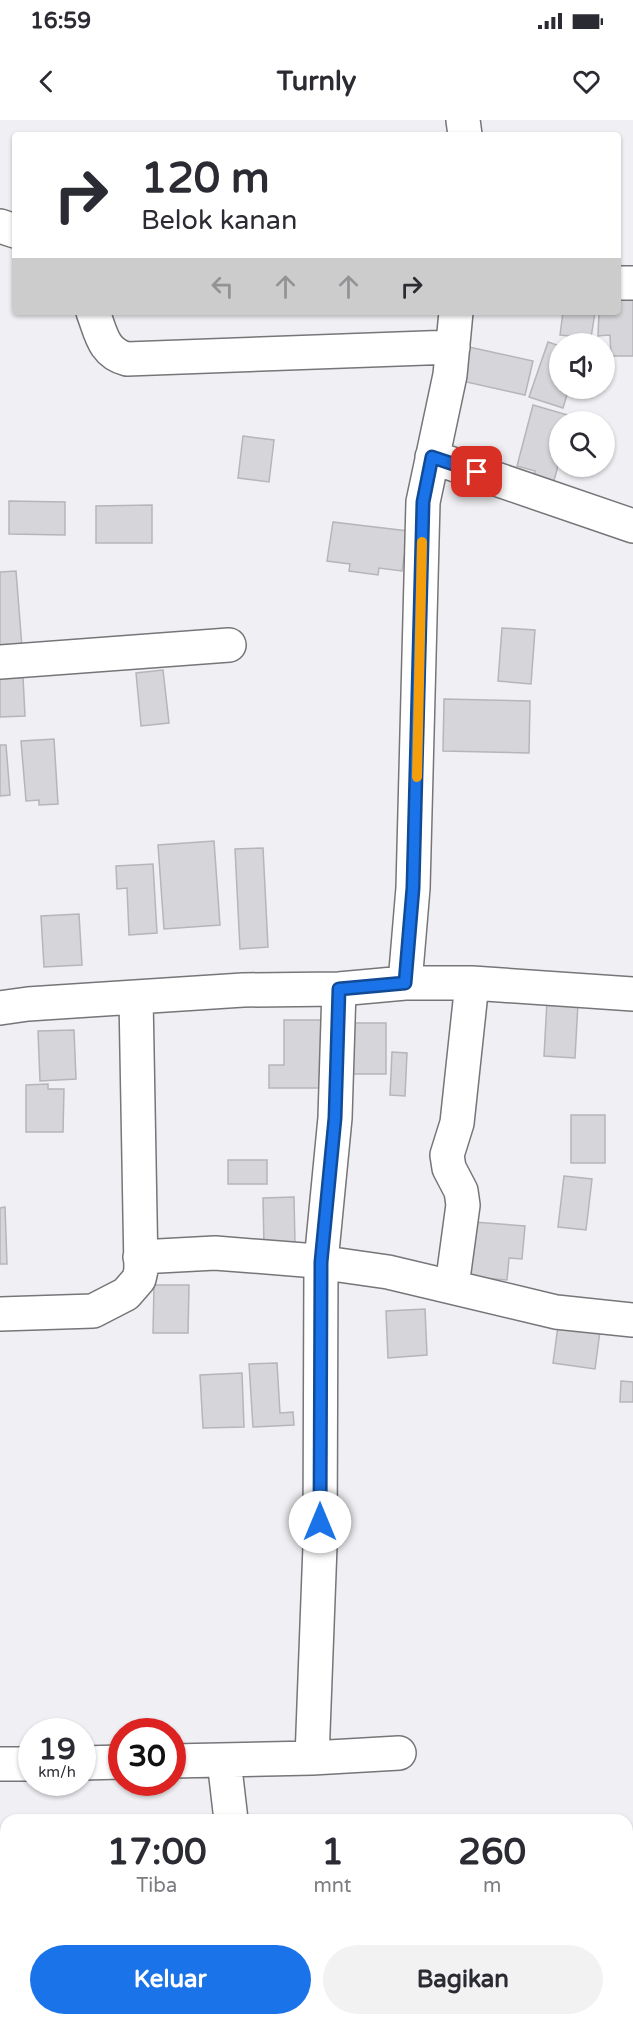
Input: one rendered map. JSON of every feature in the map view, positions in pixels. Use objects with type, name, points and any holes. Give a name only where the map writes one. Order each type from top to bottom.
[{"type":"street","points":[[94,315],[108,349],[115,356],[127,359],[453,347]]},
{"type":"street","points":[[405,983],[413,888],[423,502],[450,375],[456,315]]},
{"type":"street","points":[[432,457],[633,526]]},
{"type":"street","points":[[0,662],[229,645]]},
{"type":"street","points":[[0,1008],[28,1004],[243,990],[339,989],[405,983],[472,983],[633,994]]},
{"type":"street","points":[[452,1287],[463,1205],[461,1191],[449,1168],[447,1155],[457,1123],[472,983]]},
{"type":"street","points":[[312,1758],[320,1546],[321,1262],[335,1118],[339,989]]},
{"type":"street","points":[[0,1314],[93,1311],[126,1294],[139,1279],[141,1270],[136,997]]},
{"type":"street","points":[[140,1257],[214,1253],[321,1262],[388,1272],[556,1312],[633,1320]]},
{"type":"street","points":[[186,1761],[312,1758],[399,1753]]},
{"type":"street","points":[[224,1760],[230,1814]]},
{"type":"street","points":[[0,1764],[18,1764]]},
{"type":"building","points":[[621,297],[633,297],[633,356],[615,356],[615,333],[598,333],[599,315],[621,315]]},
{"type":"building","points":[[563,315],[595,315],[592,333],[560,333]]},
{"type":"building","points":[[549,342],[549,399],[566,399],[563,408],[529,397]]},
{"type":"building","points":[[469,347],[533,361],[525,395],[462,381]]},
{"type":"building","points":[[533,405],[554,411],[549,411],[549,477],[555,477],[553,484],[533,478],[535,471],[517,466]]},
{"type":"building","points":[[243,436],[274,440],[269,482],[238,478]]},
{"type":"building","points":[[9,501],[65,502],[65,535],[9,534]]},
{"type":"building","points":[[152,505],[152,543],[96,543],[96,506]]},
{"type":"building","points":[[333,522],[408,531],[402,571],[379,568],[378,575],[349,571],[350,564],[327,561]]},
{"type":"building","points":[[16,571],[22,647],[0,649],[0,572]]},
{"type":"building","points":[[502,628],[535,630],[531,684],[498,681]]},
{"type":"building","points":[[163,670],[169,723],[141,726],[136,673]]},
{"type":"building","points":[[0,674],[3,678],[23,677],[25,716],[0,717]]},
{"type":"building","points":[[444,699],[530,701],[529,753],[443,751]]},
{"type":"building","points":[[54,739],[58,804],[39,805],[39,800],[26,801],[21,741]]},
{"type":"building","points":[[0,745],[6,745],[10,795],[0,796]]},
{"type":"building","points":[[214,841],[220,925],[164,929],[158,845]]},
{"type":"building","points":[[263,848],[268,947],[240,949],[235,849]]},
{"type":"building","points":[[153,864],[157,933],[129,935],[127,888],[117,889],[116,866]]},
{"type":"building","points":[[79,914],[82,965],[44,967],[41,916]]},
{"type":"building","points":[[547,1001],[578,1003],[575,1058],[544,1056]]},
{"type":"building","points":[[284,1020],[331,1020],[331,1088],[269,1088],[269,1065],[284,1065]]},
{"type":"building","points":[[346,1023],[386,1023],[386,1074],[346,1074]]},
{"type":"building","points":[[74,1030],[76,1079],[40,1081],[38,1031]]},
{"type":"building","points":[[392,1052],[407,1053],[405,1096],[390,1095]]},
{"type":"building","points":[[48,1084],[48,1089],[64,1089],[63,1132],[26,1132],[26,1085]]},
{"type":"building","points":[[571,1115],[605,1115],[605,1163],[571,1163]]},
{"type":"building","points":[[228,1160],[267,1160],[267,1184],[228,1184]]},
{"type":"building","points":[[564,1176],[592,1179],[586,1230],[558,1227]]},
{"type":"building","points":[[294,1197],[295,1246],[264,1246],[263,1198]]},
{"type":"building","points":[[5,1207],[7,1264],[0,1264],[0,1208]]},
{"type":"building","points":[[474,1222],[525,1226],[522,1259],[509,1258],[507,1280],[470,1277]]},
{"type":"building","points":[[154,1285],[189,1285],[188,1333],[153,1333]]},
{"type":"building","points":[[425,1309],[427,1355],[388,1358],[386,1311]]},
{"type":"building","points":[[558,1326],[600,1331],[595,1369],[553,1363]]},
{"type":"building","points":[[277,1363],[280,1413],[293,1412],[294,1425],[253,1427],[249,1364]]},
{"type":"building","points":[[242,1373],[244,1427],[203,1428],[200,1375]]},
{"type":"building","points":[[621,1381],[633,1382],[633,1402],[620,1402]]},
{"type":"slow traffic","points":[[417,777],[422,542]]},
{"type":"route","points":[[320,1522],[321,1262],[335,1118],[339,989],[405,983],[413,888],[423,502],[432,457],[477,472]]}]
